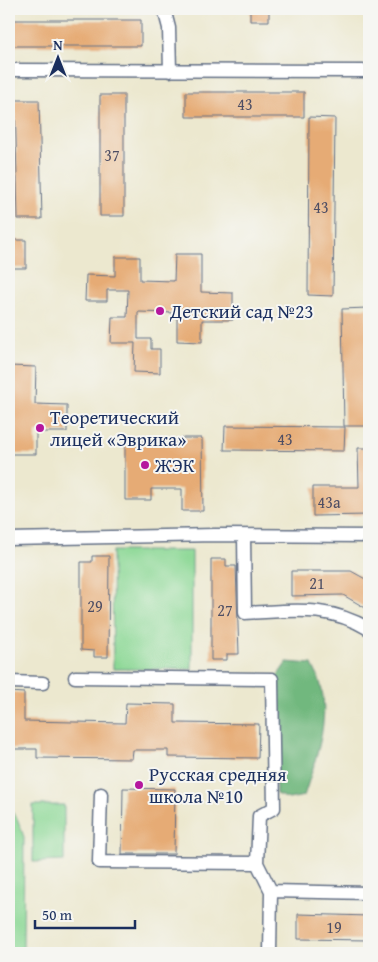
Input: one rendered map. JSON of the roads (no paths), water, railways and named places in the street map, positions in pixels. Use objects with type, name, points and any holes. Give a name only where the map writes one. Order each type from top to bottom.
[{"type":"street","points":[[164,9],[169,28],[170,71]]},
{"type":"street","points":[[9,70],[369,71]]},
{"type":"street","points":[[244,536],[245,614],[317,610],[358,623],[369,629]]},
{"type":"street","points":[[9,539],[369,536]]},
{"type":"street","points":[[74,677],[272,679],[274,808],[259,816],[257,863],[271,891],[270,953]]},
{"type":"street","points":[[9,682],[43,683]]},
{"type":"street","points":[[101,794],[99,862],[257,863]]},
{"type":"street","points":[[271,891],[369,893]]},
{"type":"place","name":"Детский сад №23","points":[[160,311]]},
{"type":"place","name":"Теоретический лицей «Эврика»","points":[[40,428]]},
{"type":"place","name":"ЖЭК","points":[[145,465]]},
{"type":"place","name":"Русская средняя школа №10","points":[[139,785]]}]
